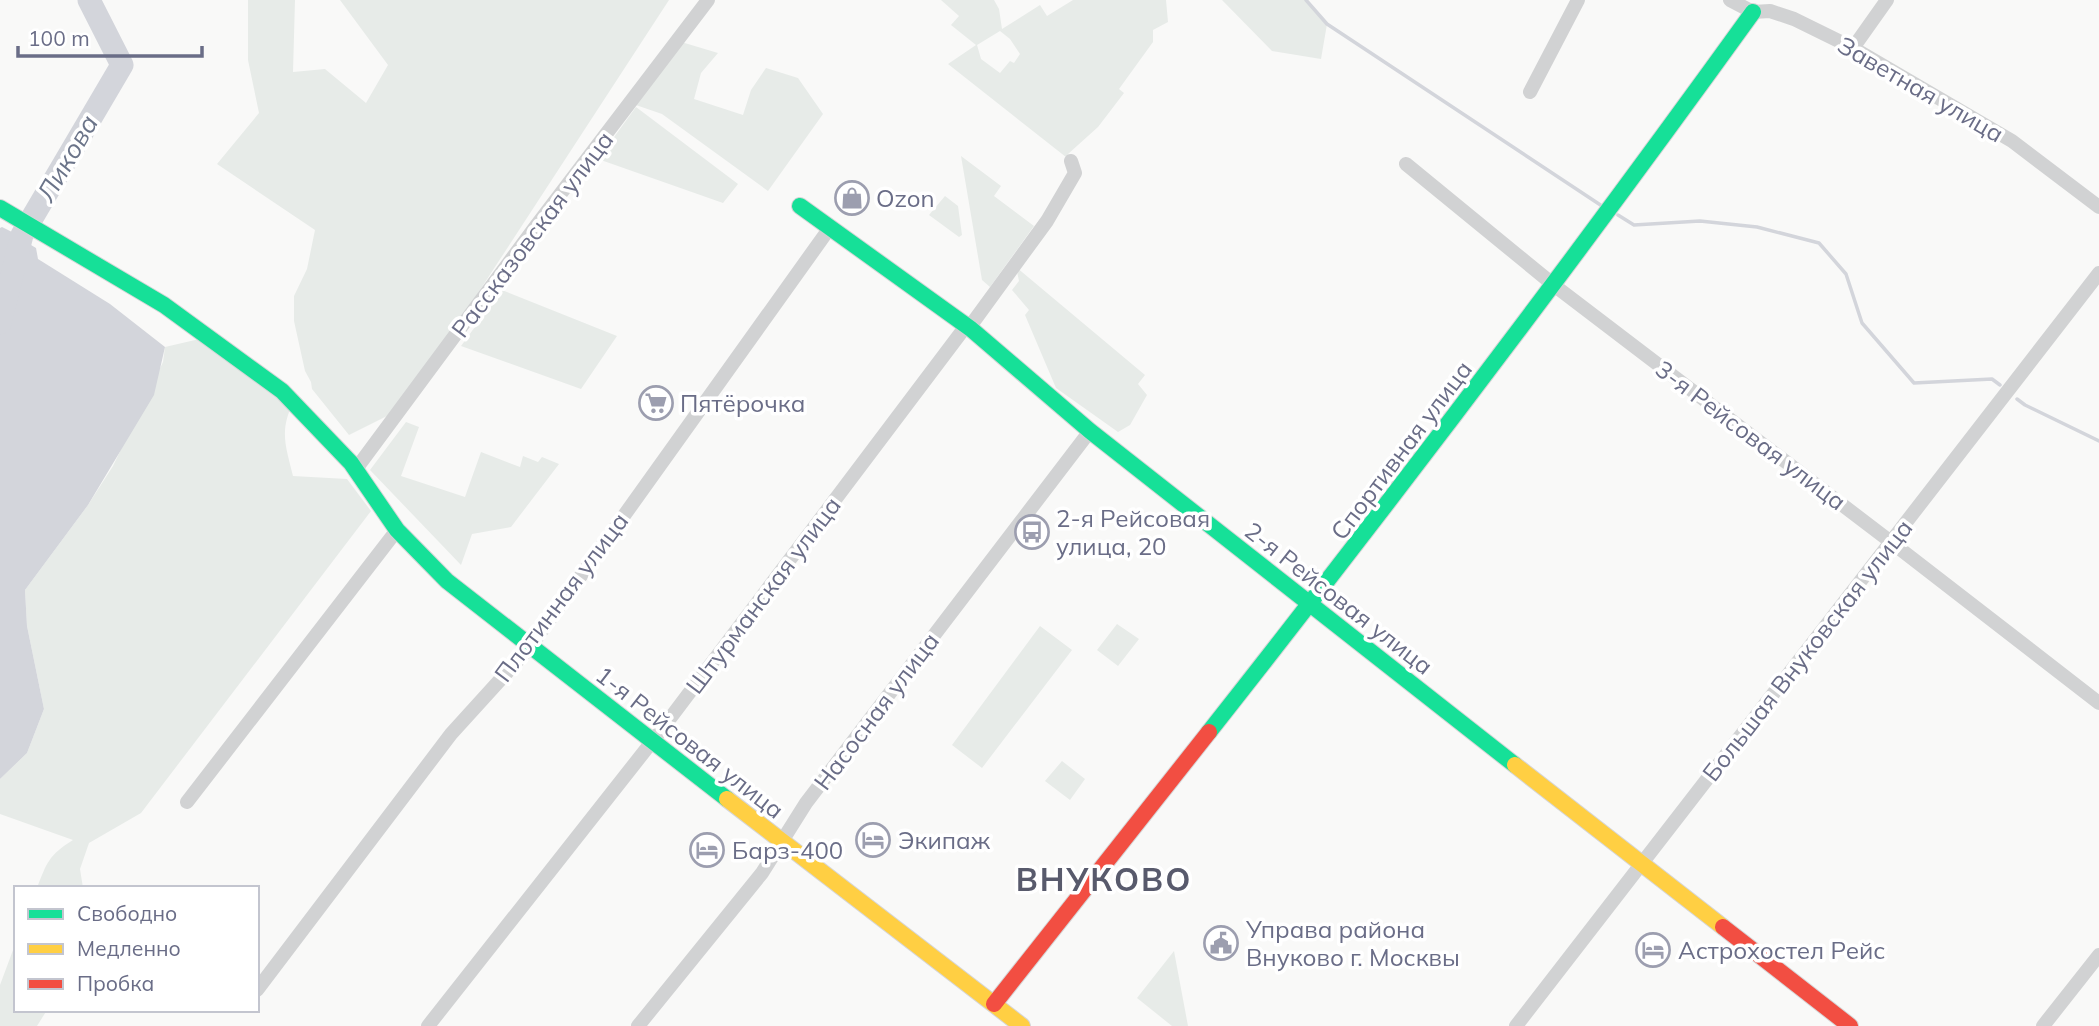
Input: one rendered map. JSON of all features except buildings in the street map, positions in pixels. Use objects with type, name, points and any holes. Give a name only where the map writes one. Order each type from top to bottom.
[{"type":"street","name":"Рассказовская улица","points":[[356,469],[708,0]]},
{"type":"street","points":[[1530,92],[1578,0]]},
{"type":"street","name":"Заветная улица","points":[[1730,0],[1754,12],[1770,11],[1794,19],[1853,48],[2012,141],[2099,208]]},
{"type":"street","points":[[1853,48],[1886,0]]},
{"type":"street","name":"Спортивная улица","points":[[994,1004],[1310,605],[1555,286],[1754,12]]},
{"type":"street","name":"Штурманская улица","points":[[428,1026],[653,741],[966,326],[974,321],[1047,221],[1075,173],[1071,161]]},
{"type":"street","name":"3-я Рейсовая улица","points":[[1406,164],[1555,286],[2099,704]]},
{"type":"street","name":"2-я Рейсовая улица","points":[[800,206],[966,326],[1090,431],[1850,1026]]},
{"type":"street","name":"1-я Рейсовая улица","points":[[4,210],[164,305],[282,391],[356,469],[397,530],[447,580],[1022,1026]]},
{"type":"street","name":"Плотинная улица","points":[[259,987],[451,734],[530,647],[829,229]]},
{"type":"street","name":"Большая Внуковская улица","points":[[1516,1026],[2099,274]]},
{"type":"street","name":"Насосная улица","points":[[638,1026],[762,873],[783,843],[788,829],[822,781],[1090,431]]},
{"type":"street","points":[[187,802],[397,530]]},
{"type":"street","points":[[2043,1026],[2099,955]]},
{"type":"shaded area","points":[[248,0],[295,0],[293,72],[325,69],[366,103],[388,65],[340,0],[669,0],[403,408],[349,435],[312,389],[305,371],[294,321],[294,296],[307,269],[315,230],[217,164],[259,113],[248,60]]},
{"type":"shaded area","points":[[941,0],[994,0],[999,9],[1002,29],[1040,5],[1047,16],[1073,0],[1166,0],[1168,22],[1153,30],[1153,42],[1119,89],[1124,93],[1098,127],[1068,154],[1071,161],[948,64],[976,45],[951,25],[959,16]],"holes":[[[1000,31],[1010,39],[1020,54],[1014,63],[1010,61],[1000,73],[981,59],[977,45]]]},
{"type":"shaded area","points":[[1222,0],[1306,0],[1327,24],[1321,59],[1272,51]]},
{"type":"shaded area","points":[[678,41],[718,53],[701,73],[694,99],[743,115],[751,90],[766,68],[798,78],[823,114],[768,191],[662,114],[630,103]]},
{"type":"shaded area","points":[[636,107],[738,184],[723,203],[598,159]]},
{"type":"shaded area","points":[[961,156],[1001,186],[994,196],[1034,226],[990,287],[982,280]]},
{"type":"shaded area","points":[[945,196],[958,206],[962,235],[959,237],[929,215]]},
{"type":"shaded area","points":[[0,228],[26,239],[26,242],[36,248],[38,259],[110,304],[165,347],[154,395],[88,505],[25,590],[27,626],[44,709],[27,753],[0,779]]},
{"type":"shaded area","points":[[1016,267],[1145,375],[1138,384],[1147,395],[1130,425],[1118,432],[1056,388],[1025,315],[1029,310],[1012,290],[1019,281]]},
{"type":"shaded area","points":[[502,290],[617,336],[581,389],[461,346]]},
{"type":"shaded area","points":[[208,337],[293,403],[285,431],[293,476],[347,479],[371,511],[141,813],[89,843],[80,869],[83,886],[38,886],[50,860],[73,840],[0,814],[0,779],[27,753],[44,709],[27,626],[25,590],[88,505],[113,466],[163,362],[165,347]]},
{"type":"shaded area","points":[[406,422],[419,427],[401,476],[465,497],[481,452],[520,467],[523,456],[538,462],[542,457],[559,464],[511,527],[472,534],[461,565],[370,470]]},
{"type":"shaded area","points":[[1117,624],[1139,639],[1118,666],[1097,650]]},
{"type":"shaded area","points":[[1040,626],[1072,650],[982,768],[952,745]]},
{"type":"shaded area","points":[[1062,761],[1085,779],[1070,800],[1045,781]]},
{"type":"shaded area","points":[[14,947],[14,1012],[46,1012],[37,1026],[0,1026],[0,985]]},
{"type":"shaded area","points":[[1174,951],[1188,1026],[1172,1026],[1137,998]]},
{"type":"waterway","name":"Ликова","points":[[0,323],[22,235],[122,65],[89,0]]},
{"type":"waterway","points":[[1306,0],[1327,24],[1602,206]]},
{"type":"waterway","points":[[1618,215],[1634,225],[1700,221],[1757,227],[1819,243],[1846,274],[1862,323],[1914,383],[1992,379],[2000,385]]},
{"type":"waterway","points":[[2017,399],[2099,441]]},
{"type":"traffic: fast","points":[[1209,732],[1485,375],[1753,12]]},
{"type":"traffic: fast","points":[[800,206],[971,329],[1090,431],[1515,765]]},
{"type":"traffic: fast","points":[[0,208],[164,305],[282,391],[351,463],[397,530],[447,581],[727,799]]},
{"type":"traffic: slow","points":[[1515,765],[1723,927]]},
{"type":"traffic: slow","points":[[727,799],[1022,1026]]},
{"type":"traffic: jam","points":[[994,1004],[1209,732]]},
{"type":"traffic: jam","points":[[1723,927],[1850,1026]]},
{"type":"place","name":"Ozon","points":[[852,198]]},
{"type":"place","name":"Пятёрочка","points":[[656,403]]},
{"type":"place","name":"2-я Рейсовая улица, 20","points":[[1032,532]]},
{"type":"place","name":"Экипаж","points":[[873,840]]},
{"type":"place","name":"Барз-400","points":[[707,850]]},
{"type":"place","name":"Управа района Внуково г. Москвы","points":[[1221,943]]},
{"type":"place","name":"Астрохостел Рейс","points":[[1653,950]]},
{"type":"district","name":"ВНУКОВО","points":[[1104,879]]}]
